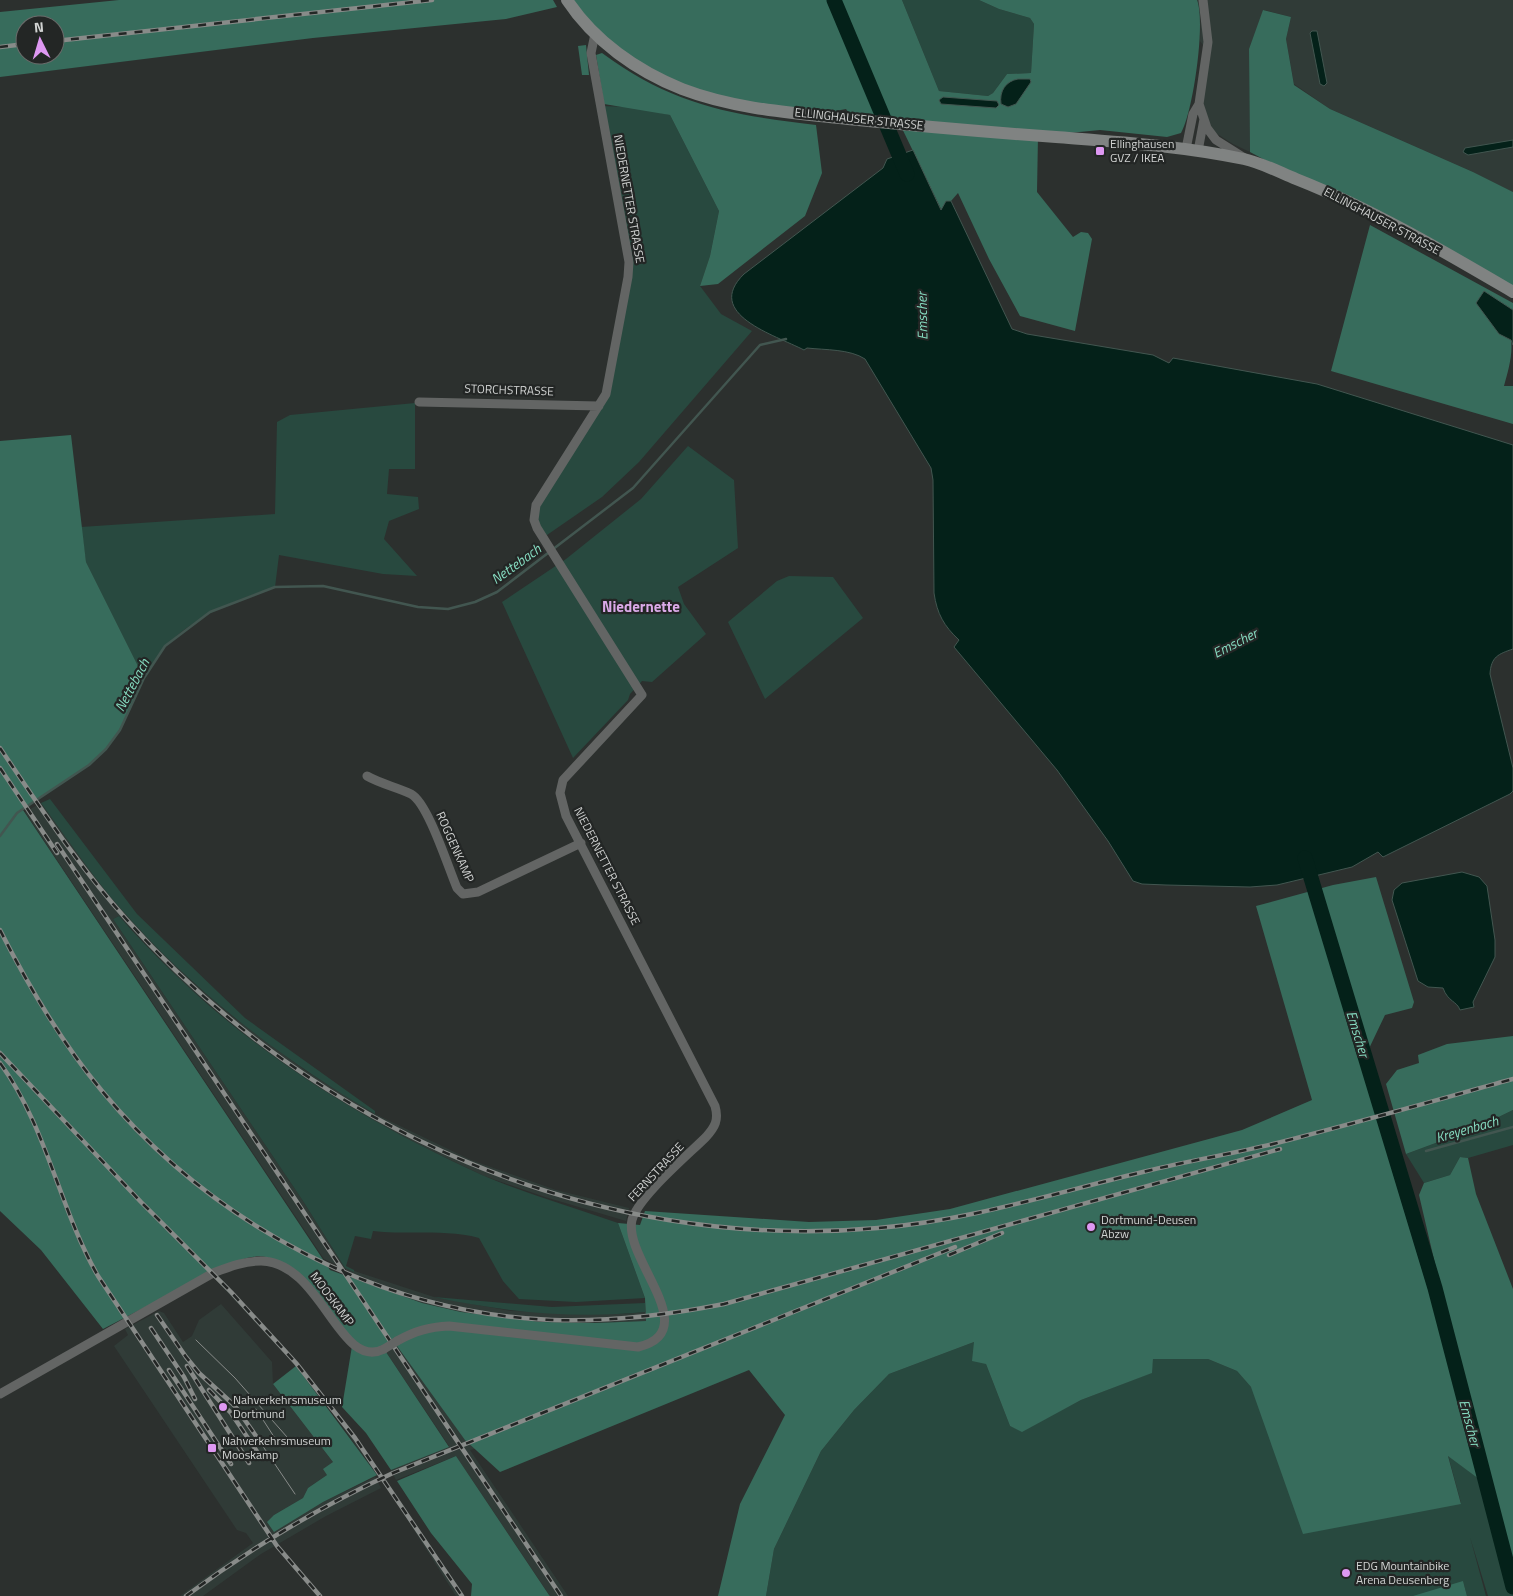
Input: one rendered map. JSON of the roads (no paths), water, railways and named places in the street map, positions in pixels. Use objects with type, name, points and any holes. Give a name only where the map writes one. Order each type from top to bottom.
[{"type":"main road","name":"ELLINGHAUSER STRASSE","points":[[567,0],[595,34],[629,62],[684,90],[743,105],[854,120],[1192,150],[1246,159],[1324,190],[1383,219],[1513,292]]},
{"type":"street","name":"ELLINGHAUSER STRASSE","points":[[1192,150],[1193,114],[1199,104],[1208,42],[1203,0]]},
{"type":"street","name":"NIEDERNETTER STRASSE","points":[[595,34],[592,52],[629,262],[609,384],[598,406],[536,505],[534,520],[557,560],[642,694],[563,780],[560,793],[562,805],[715,1106],[717,1118]]},
{"type":"street","name":"ELLINGHAUSER STRASSE","points":[[1199,104],[1207,128],[1216,140],[1246,159]]},
{"type":"street","points":[[1192,150],[1204,117]]},
{"type":"street","name":"STORCHSTRASSE","points":[[419,402],[598,406]]},
{"type":"street","name":"ROGGENKAMP","points":[[367,776],[381,784],[411,794],[423,805],[457,888],[463,894],[478,892],[581,843]]},
{"type":"street","name":"FERNSTRASSE","points":[[662,1333],[665,1317],[661,1302],[635,1248],[632,1220],[645,1198],[706,1137],[714,1127],[717,1118]]},
{"type":"street","name":"MOOSKAMP","points":[[0,1394],[205,1278],[243,1262],[264,1261],[286,1268],[302,1279],[352,1346],[370,1353],[384,1349],[397,1340],[431,1326],[449,1326],[638,1347],[654,1342],[662,1333]]},
{"type":"water","points":[[1317,31],[1327,83],[1324,86],[1320,84],[1310,33]]},
{"type":"water","points":[[1018,79],[1030,79],[1031,82],[1016,104],[1008,107],[1001,104],[1001,95],[1004,87]]},
{"type":"water","points":[[943,97],[997,101],[999,105],[996,108],[941,104],[939,100]]},
{"type":"water","points":[[1513,140],[1513,147],[1468,155],[1463,152],[1465,148]]},
{"type":"water","points":[[913,150],[941,210],[946,201],[951,201],[1012,329],[1027,334],[1153,355],[1169,363],[1173,358],[1317,384],[1513,445],[1513,649],[1496,657],[1490,674],[1513,768],[1513,791],[1510,794],[1383,857],[1378,852],[1352,867],[1277,885],[1250,887],[1166,885],[1142,884],[1133,881],[1108,841],[1057,770],[954,647],[959,640],[942,619],[934,593],[933,480],[931,468],[865,359],[852,353],[837,350],[807,348],[804,350],[761,330],[737,312],[732,301],[734,288],[744,274],[883,168],[887,159]]},
{"type":"water","points":[[1484,291],[1513,310],[1513,345],[1511,340],[1499,334],[1476,303]]},
{"type":"water","points":[[1462,872],[1479,877],[1487,886],[1495,940],[1495,957],[1473,1002],[1474,1007],[1460,1010],[1447,996],[1443,988],[1428,987],[1418,981],[1392,900],[1394,890],[1402,883]]},
{"type":"waterway","name":"Emscher","points":[[834,0],[907,174]]},
{"type":"waterway","name":"Nettebach","points":[[0,836],[17,813],[89,765],[106,749],[120,730],[144,678],[165,646],[210,612],[275,587],[323,586],[418,607],[448,609],[475,602],[497,592],[633,488],[760,345],[786,339]]},
{"type":"waterway","name":"Emscher","points":[[1305,858],[1435,1288],[1513,1587]]},
{"type":"waterway","name":"Kreyenbach","points":[[1426,1151],[1513,1127]]},
{"type":"tram line","points":[[196,1340],[235,1378],[287,1437]]},
{"type":"tram line","points":[[256,1409],[278,1443]]},
{"type":"tram line","points":[[256,1436],[295,1494]]},
{"type":"railway","points":[[65,40],[432,0]]},
{"type":"railway","points":[[0,47],[15,45]]},
{"type":"railway","points":[[0,748],[76,858],[127,920],[202,995],[284,1060],[373,1116],[467,1162],[566,1197],[668,1220],[772,1231],[878,1228],[946,1219],[1013,1205],[1162,1167],[1273,1144],[1513,1079]]},
{"type":"railway","points":[[0,768],[57,853]]},
{"type":"railway","points":[[57,844],[561,1596]]},
{"type":"railway","points":[[0,930],[46,1014],[87,1072],[146,1139],[194,1182],[247,1220],[303,1253],[363,1280],[424,1300],[488,1314],[552,1320],[595,1320],[660,1314],[724,1304],[1280,1149]]},
{"type":"railway","points":[[0,1053],[141,1202],[231,1292],[296,1363],[355,1438],[462,1596]]},
{"type":"railway","points":[[0,1063],[30,1114],[73,1223],[98,1276],[277,1546],[320,1596]]},
{"type":"railway","points":[[949,1255],[1002,1233]]},
{"type":"railway","points":[[186,1596],[235,1561],[286,1529],[393,1473],[955,1247]]},
{"type":"railway","points":[[157,1315],[199,1373],[235,1406],[256,1436]]},
{"type":"railway","points":[[151,1328],[184,1377],[195,1399]]},
{"type":"railway","points":[[187,1366],[249,1463]]},
{"type":"railway","points":[[169,1370],[231,1464]]},
{"type":"railway","points":[[209,1390],[231,1413],[260,1456]]},
{"type":"place","name":"Ellinghausen GVZ / IKEA","points":[[1100,151]]},
{"type":"place","name":"Dortmund-Deusen Abzw","points":[[1091,1227]]},
{"type":"place","name":"Nahverkehrsmuseum Dortmund","points":[[223,1407]]},
{"type":"place","name":"Nahverkehrsmuseum Mooskamp","points":[[212,1448]]},
{"type":"place","name":"EDG Mountainbike Arena Deusenberg","points":[[1346,1573]]},
{"type":"district","name":"Niedernette","points":[[641,607]]}]
